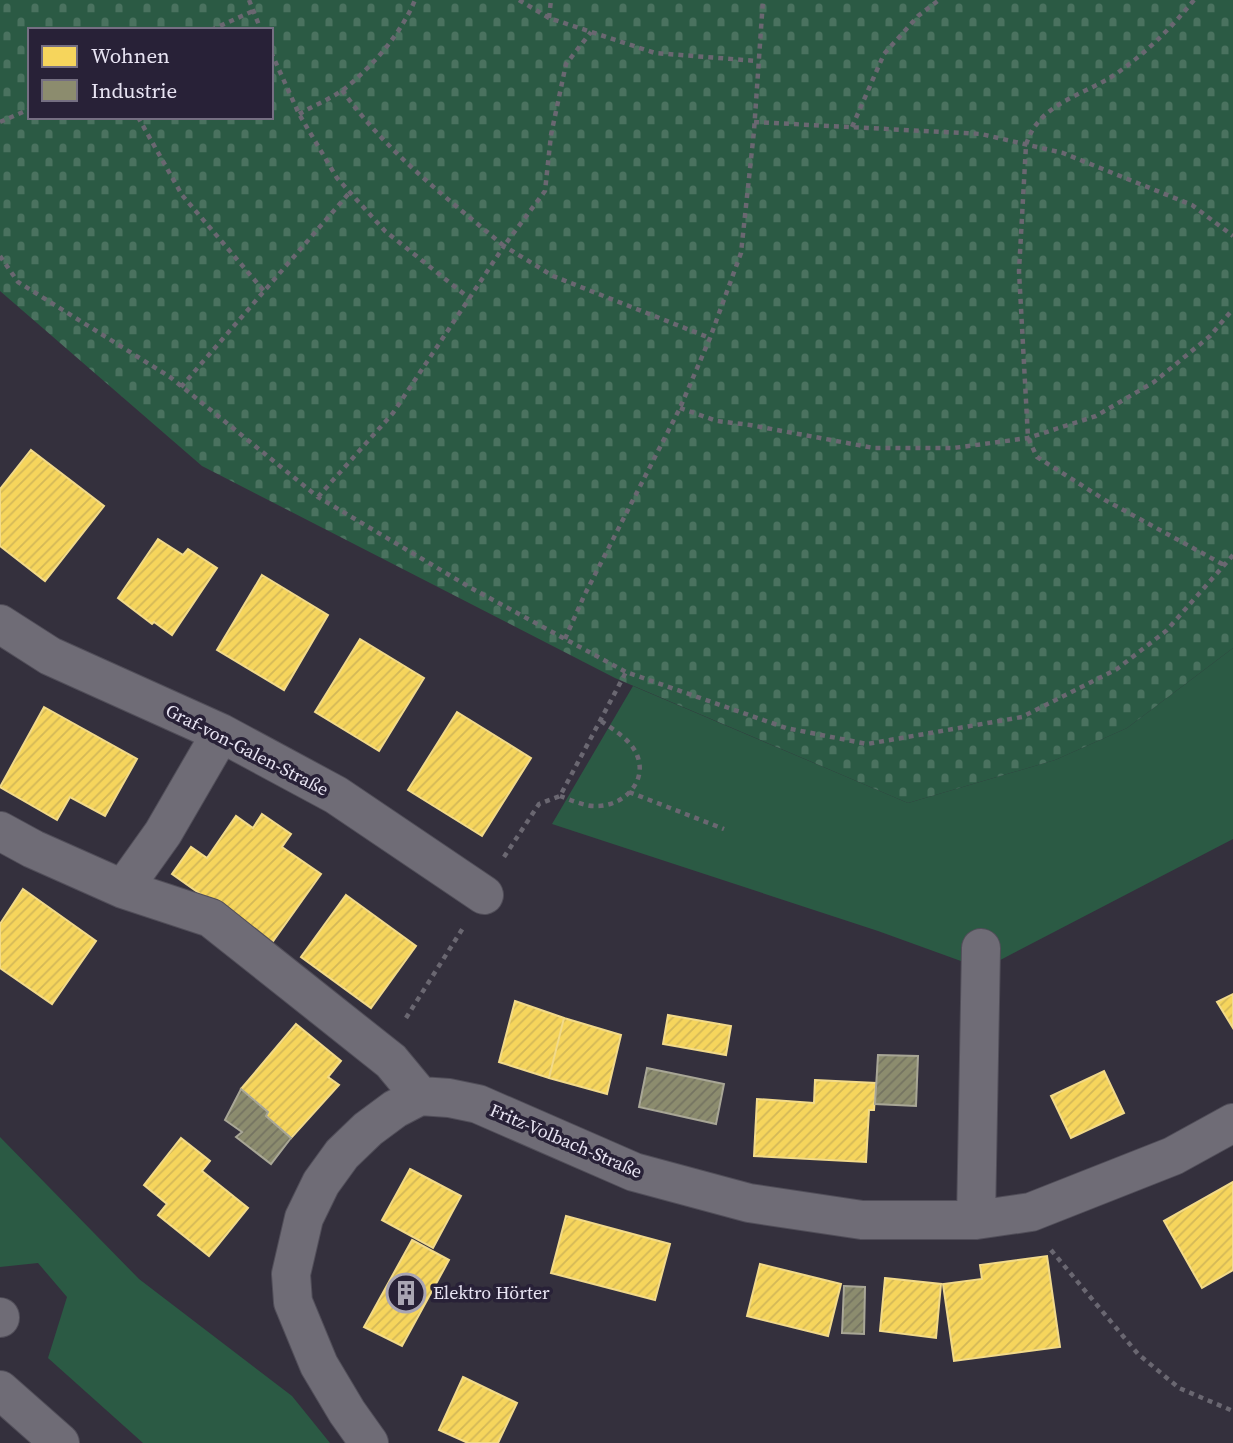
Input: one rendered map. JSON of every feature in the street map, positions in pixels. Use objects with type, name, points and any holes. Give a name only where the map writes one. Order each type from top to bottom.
[{"type":"street","name":"Graf-von-Galen-Straße","points":[[0,624],[50,656],[221,733],[335,794],[484,895]]},
{"type":"street","points":[[123,889],[163,833],[221,733]]},
{"type":"street","points":[[0,831],[33,849],[123,889],[211,918],[391,1062],[420,1096],[395,1109],[368,1129],[342,1154],[321,1182],[303,1218],[291,1274],[293,1302],[319,1365],[369,1443]]},
{"type":"street","points":[[975,1220],[981,948]]},
{"type":"street","name":"Fritz-Volbach-Straße","points":[[420,1096],[478,1104],[634,1172],[749,1203],[862,1220],[975,1220],[1031,1212],[1173,1156],[1233,1123]]},
{"type":"street","points":[[0,1390],[60,1443]]},
{"type":"path","points":[[249,0],[260,28]]},
{"type":"path","points":[[299,114],[342,90],[375,59],[406,21],[415,0]]},
{"type":"path","points":[[519,0],[550,18],[655,53],[757,61]]},
{"type":"path","points":[[550,18],[551,0]]},
{"type":"path","points":[[565,639],[584,596],[680,408],[710,338],[741,253],[763,0]]},
{"type":"path","points":[[852,127],[884,54],[918,16],[939,0]]},
{"type":"path","points":[[1194,0],[1166,34],[1118,73],[1059,103],[1030,130],[1026,145],[1019,271],[1028,438],[1037,457],[1105,500],[1224,565]]},
{"type":"path","points":[[215,28],[253,11]]},
{"type":"path","points":[[318,497],[393,413],[504,246],[545,191],[551,135],[566,64],[591,32]]},
{"type":"path","points":[[273,56],[299,114],[337,178],[385,231],[469,298]]},
{"type":"path","points":[[342,90],[359,114],[411,168],[504,246],[553,276],[710,338]]},
{"type":"path","points":[[0,122],[28,110]]},
{"type":"path","points":[[139,119],[181,195],[264,291]]},
{"type":"path","points":[[754,122],[981,134],[1063,153],[1192,205],[1233,236]]},
{"type":"path","points":[[181,387],[350,192]]},
{"type":"path","points":[[0,256],[18,282],[170,377],[318,497],[471,589],[626,672],[786,728],[867,744],[1022,717],[1117,669],[1166,631],[1233,555]]},
{"type":"path","points":[[680,408],[717,422],[750,425],[874,449],[954,448],[1028,438],[1096,416],[1154,382],[1210,336],[1233,309]]},
{"type":"path","points":[[560,796],[626,672]]},
{"type":"path","points":[[380,1053],[410,1012],[539,804],[560,796],[596,807],[620,802],[634,787],[640,769],[637,753],[620,734],[601,721]]},
{"type":"path","points":[[629,792],[724,829]]},
{"type":"path","points":[[1031,1212],[1052,1253],[1138,1354],[1179,1388],[1233,1411]]},
{"type":"green space","points":[[0,0],[1233,0],[1233,648],[1127,728],[1055,760],[908,803],[615,678],[202,466],[0,291]]},
{"type":"green space","points":[[1233,648],[1233,839],[983,969],[878,931],[552,824],[633,686],[908,803],[1055,760],[1127,728]]},
{"type":"green space","points":[[0,1137],[139,1279],[292,1396],[330,1443],[143,1443],[48,1358],[67,1297],[38,1263],[0,1267]]},
{"type":"building: Wohnen","points":[[31,450],[104,506],[45,581],[0,546],[0,489]]},
{"type":"building: Wohnen","points":[[158,539],[183,555],[188,549],[217,568],[172,635],[154,622],[152,624],[118,598]]},
{"type":"building: Wohnen","points":[[262,575],[328,615],[284,690],[217,650]]},
{"type":"building: Wohnen","points":[[360,639],[424,678],[379,751],[315,712]]},
{"type":"building: Wohnen","points":[[44,707],[137,759],[105,816],[70,797],[57,820],[0,787]]},
{"type":"building: Wohnen","points":[[457,712],[531,758],[482,836],[408,790]]},
{"type":"building: Wohnen","points":[[262,814],[291,834],[282,847],[321,874],[271,944],[172,874],[191,847],[207,858],[236,816],[253,828]]},
{"type":"building: Wohnen","points":[[23,889],[96,941],[52,1004],[0,968],[0,924]]},
{"type":"building: Wohnen","points":[[346,895],[416,946],[371,1008],[301,957]]},
{"type":"building: Wohnen","points":[[1233,994],[1233,1028],[1217,1002]]},
{"type":"building: Wohnen","points":[[515,1001],[564,1018],[549,1078],[499,1062]]},
{"type":"building: Wohnen","points":[[668,1015],[731,1026],[726,1055],[663,1044]]},
{"type":"building: Wohnen","points":[[564,1018],[621,1035],[607,1094],[549,1078]]},
{"type":"building: Wohnen","points":[[296,1024],[341,1061],[328,1077],[339,1085],[291,1138],[266,1116],[268,1112],[241,1089]]},
{"type":"building: Wohnen","points":[[1104,1071],[1124,1113],[1071,1138],[1051,1096]]},
{"type":"building: Wohnen","points":[[815,1080],[876,1083],[874,1110],[869,1110],[866,1162],[754,1156],[757,1099],[814,1103]]},
{"type":"building: Wohnen","points":[[181,1138],[210,1161],[202,1171],[248,1208],[209,1256],[158,1215],[167,1204],[144,1185]]},
{"type":"building: Wohnen","points":[[410,1169],[461,1196],[433,1248],[382,1220]]},
{"type":"building: Wohnen","points":[[1233,1182],[1233,1270],[1202,1288],[1164,1221]]},
{"type":"building: Wohnen","points":[[566,1216],[670,1244],[655,1300],[551,1273]]},
{"type":"building: Wohnen","name":"Elektro Hörter","points":[[412,1240],[449,1260],[402,1346],[364,1327]]},
{"type":"building: Wohnen","points":[[1047,1256],[1060,1347],[954,1361],[943,1284],[982,1279],[980,1265]]},
{"type":"building: Wohnen","points":[[760,1264],[841,1284],[828,1336],[747,1316]]},
{"type":"building: Wohnen","points":[[885,1278],[941,1284],[936,1338],[880,1331]]},
{"type":"building: Wohnen","points":[[463,1377],[517,1403],[498,1443],[468,1443],[439,1430]]},
{"type":"building: Industrie","points":[[878,1055],[918,1056],[916,1106],[875,1104]]},
{"type":"building: Industrie","points":[[647,1068],[724,1084],[716,1124],[639,1107]]},
{"type":"building: Industrie","points":[[241,1089],[268,1112],[266,1116],[291,1138],[271,1164],[236,1137],[242,1132],[225,1120]]},
{"type":"building: Industrie","points":[[844,1286],[865,1287],[864,1334],[842,1333]]},
{"type":"place","name":"Elektro Hörter","points":[[406,1293]]}]
